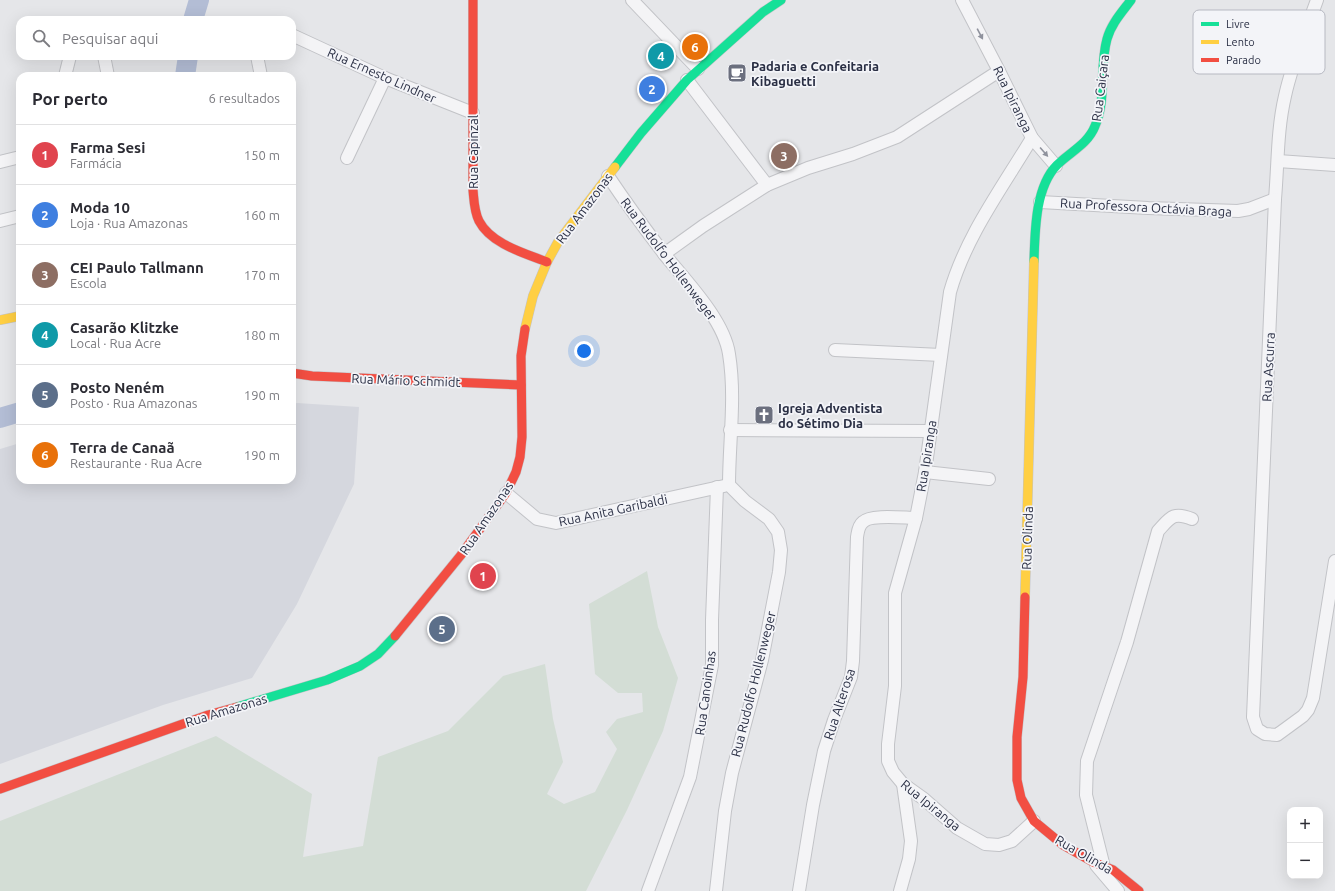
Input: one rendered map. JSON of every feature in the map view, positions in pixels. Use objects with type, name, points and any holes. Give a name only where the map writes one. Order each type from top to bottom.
[{"type":"street","name":"Rua Capinzal","points":[[473,0],[474,209],[479,222],[494,239],[547,262]]},
{"type":"street","points":[[632,0],[698,69]]},
{"type":"street","name":"Rua Amazonas","points":[[0,789],[208,714],[326,680],[360,666],[378,654],[401,629],[461,555],[506,493],[516,472],[520,457],[522,437],[521,356],[526,320],[533,296],[547,262],[558,242],[641,134],[687,80],[763,12],[780,0]]},
{"type":"street","name":"Rua Ipiranga","points":[[962,0],[1000,71],[1032,138],[998,190],[963,256],[950,292],[925,472],[916,518],[895,593],[894,616],[896,686],[888,744],[888,761],[893,772],[903,784],[924,799],[957,828],[985,844],[999,845],[1012,841],[1034,821]]},
{"type":"street","name":"Rua Caiçara","points":[[1056,166],[1073,153],[1087,139],[1096,126],[1101,108],[1103,61],[1107,38],[1130,0]]},
{"type":"street","name":"Rua Ascurra","points":[[1313,10],[1317,0]]},
{"type":"street","name":"Rua Ernesto Lindner","points":[[296,37],[385,78],[473,113]]},
{"type":"street","points":[[66,72],[69,60]]},
{"type":"street","points":[[105,60],[107,72]]},
{"type":"street","points":[[258,60],[260,72]]},
{"type":"street","points":[[664,254],[703,226],[767,185],[808,168],[853,154],[897,137],[1000,71]]},
{"type":"street","name":"Rua Ascurra","points":[[1290,74],[1278,136],[1253,717],[1257,729],[1265,734],[1277,735],[1303,716],[1308,710],[1313,698],[1335,561]]},
{"type":"street","points":[[347,158],[385,78]]},
{"type":"street","points":[[687,80],[767,185]]},
{"type":"street","points":[[1032,138],[1056,166]]},
{"type":"street","points":[[0,162],[16,158]]},
{"type":"street","points":[[1278,161],[1335,165]]},
{"type":"street","name":"Rua Olinda","points":[[1056,166],[1045,187],[1035,226],[1023,677],[1017,737],[1017,780],[1021,798],[1034,821],[1063,845],[1113,870],[1139,891]]},
{"type":"street","name":"Rua Rudolfo Hollenweger","points":[[608,176],[664,254],[700,298],[714,318],[722,334],[729,353],[732,394],[730,430],[723,486],[768,519],[778,532],[781,550],[779,572],[762,660],[732,773],[725,811],[716,891]]},
{"type":"street","name":"Rua Professora Octávia Braga","points":[[1040,202],[1238,211],[1249,209],[1275,199]]},
{"type":"street","points":[[0,221],[16,217]]},
{"type":"street","points":[[0,320],[16,317]]},
{"type":"street","points":[[835,350],[941,355]]},
{"type":"street","name":"Rua Mário Schmidt","points":[[296,374],[312,376],[521,385]]},
{"type":"street","points":[[730,430],[930,431]]},
{"type":"street","points":[[925,472],[989,479]]},
{"type":"street","name":"Rua Anita Garibaldi","points":[[506,493],[537,519],[556,523],[723,486]]},
{"type":"street","name":"Rua Canoinhas","points":[[648,891],[690,778],[712,665],[712,620],[723,486]]},
{"type":"street","points":[[1118,891],[1099,864],[1086,795],[1087,760],[1127,642],[1158,531],[1171,517],[1182,514],[1192,519]]},
{"type":"street","name":"Rua Alterosa","points":[[799,891],[813,805],[824,751],[834,720],[851,677],[853,661],[857,537],[859,527],[863,521],[871,519],[916,518]]},
{"type":"street","points":[[900,891],[909,859],[911,841],[903,784]]},
{"type":"shaded area","points":[[296,403],[359,407],[354,484],[297,604],[252,678],[163,705],[0,764],[0,449],[16,444],[16,484],[296,484]]},
{"type":"shaded area","points":[[647,571],[658,627],[678,678],[663,731],[627,810],[586,891],[0,891],[0,821],[216,736],[312,794],[303,857],[363,846],[378,757],[448,731],[503,676],[545,664],[553,719],[563,762],[547,794],[564,804],[595,792],[617,749],[606,732],[617,719],[643,712],[642,693],[618,693],[595,674],[589,604]]},
{"type":"waterway","points":[[194,16],[199,0]]},
{"type":"waterway","points":[[186,72],[187,60]]},
{"type":"waterway","points":[[0,418],[16,413]]},
{"type":"traffic: fast","points":[[615,167],[641,133],[687,80],[763,12],[781,0]]},
{"type":"traffic: fast","points":[[1034,261],[1036,224],[1040,197],[1044,185],[1057,165],[1088,138],[1095,126],[1101,105],[1103,61],[1107,39],[1114,23],[1131,0]]},
{"type":"traffic: fast","points":[[237,707],[327,680],[360,666],[378,654],[395,636]]},
{"type":"traffic: slow","points":[[525,329],[533,296],[547,262],[558,242],[615,167]]},
{"type":"traffic: slow","points":[[1025,597],[1034,261]]},
{"type":"traffic: slow","points":[[0,320],[16,317]]},
{"type":"traffic: jam","points":[[473,0],[474,206],[479,221],[491,236],[509,247],[547,262]]},
{"type":"traffic: jam","points":[[395,636],[461,555],[506,493],[516,472],[520,457],[522,437],[521,356],[525,329]]},
{"type":"traffic: jam","points":[[296,374],[312,376],[521,385]]},
{"type":"traffic: jam","points":[[1025,597],[1023,677],[1017,737],[1017,780],[1021,798],[1034,821],[1063,845],[1093,862],[1113,870],[1139,891]]},
{"type":"traffic: jam","points":[[0,789],[208,715],[237,707]]},
{"type":"place","name":"Terra de Canaã","points":[[695,47]]},
{"type":"place","name":"Casarão Klitzke","points":[[661,56]]},
{"type":"place","name":"Padaria e Confeitaria Kibaguetti","points":[[737,73]]},
{"type":"place","name":"Moda 10","points":[[652,89]]},
{"type":"place","name":"CEI Paulo Tallmann","points":[[784,156]]},
{"type":"place","name":"Igreja Adventista do Sétimo Dia","points":[[764,415]]},
{"type":"place","name":"Farma Sesi","points":[[483,576]]},
{"type":"place","name":"Posto Neném","points":[[442,629]]}]
